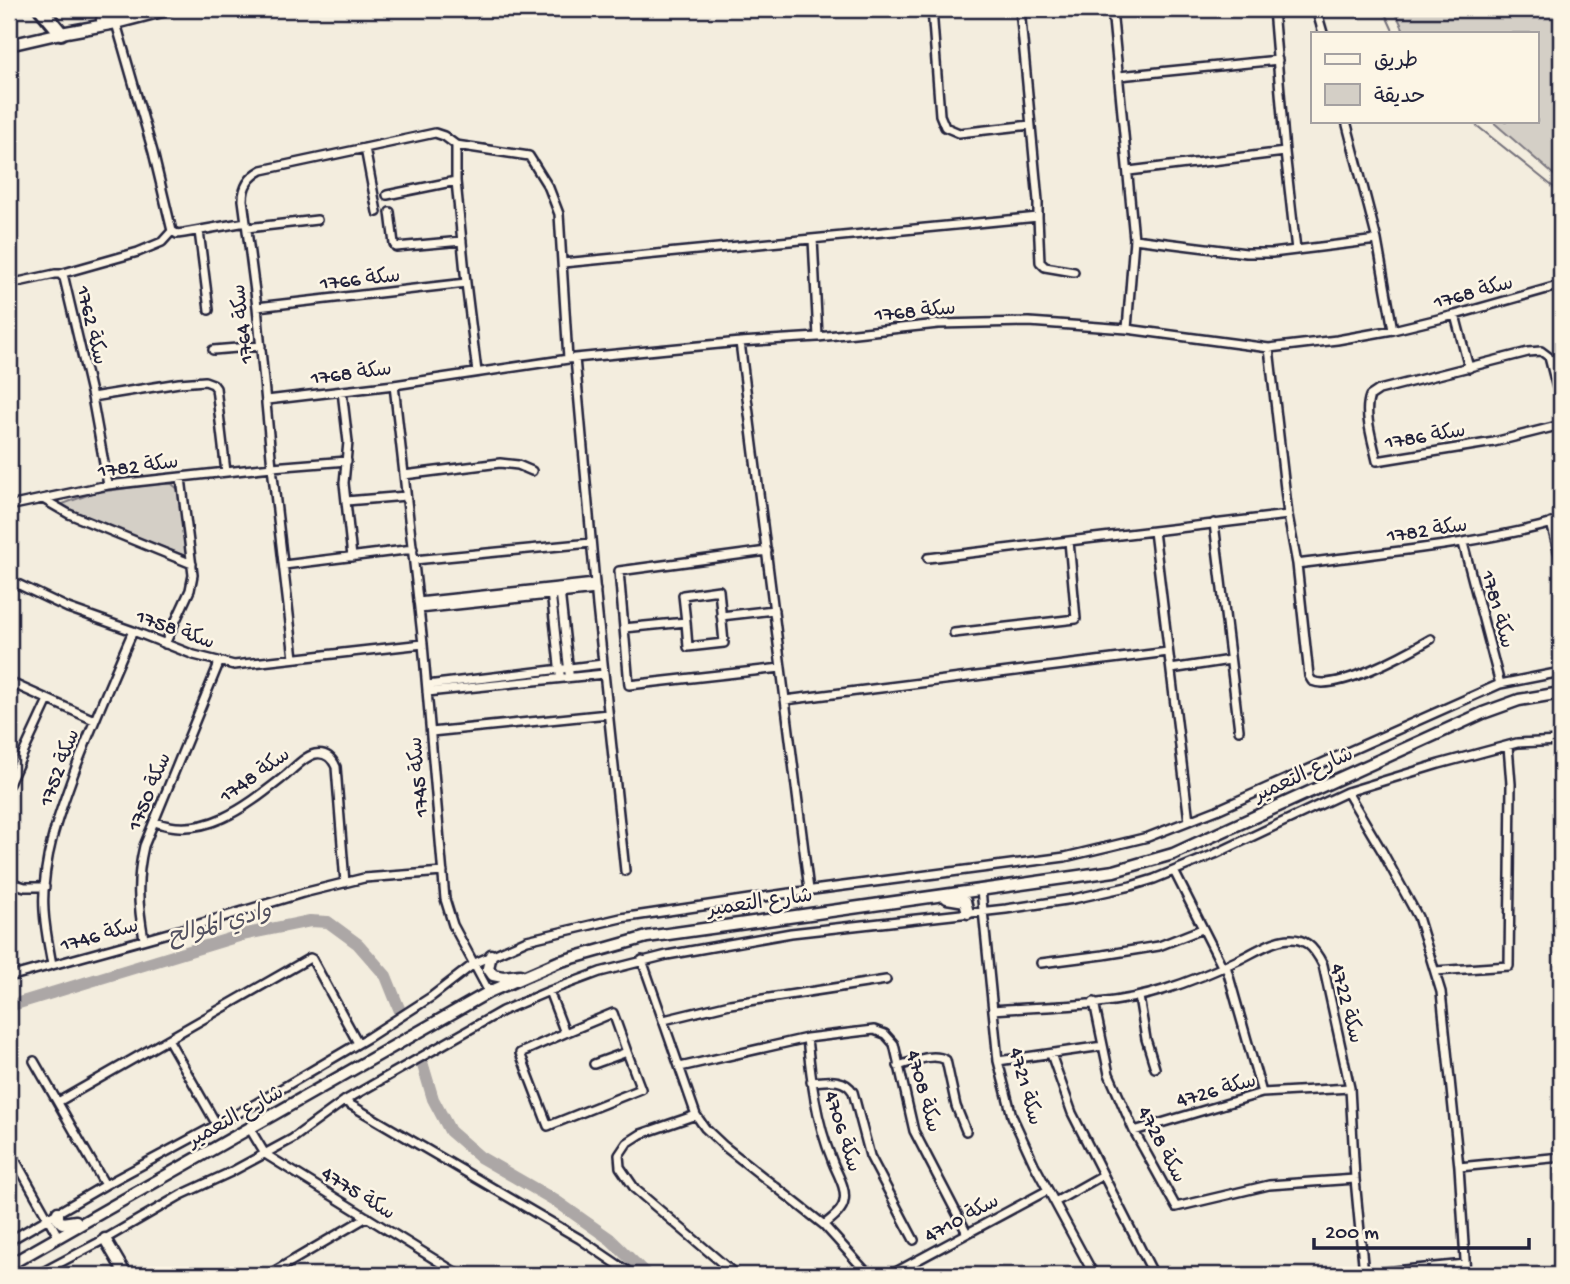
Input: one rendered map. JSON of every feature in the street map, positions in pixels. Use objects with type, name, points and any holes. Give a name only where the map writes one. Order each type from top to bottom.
[{"type":"highway","points":[[41,9],[61,33]]},
{"type":"main road","points":[[61,33],[73,27],[139,9]]},
{"type":"main road","points":[[9,46],[170,9]]},
{"type":"main road","name":"شارع التعمير","points":[[9,1265],[489,992],[558,962],[647,937],[1114,871],[1173,853],[1483,713],[1519,700],[1561,693]]},
{"type":"main road","points":[[940,895],[965,901],[968,913]]},
{"type":"main road","points":[[491,955],[488,968],[493,975],[503,978],[531,974]]},
{"type":"main road","points":[[58,1212],[58,1219],[62,1223],[87,1220]]},
{"type":"main road","points":[[105,1239],[126,1275]]},
{"type":"street","points":[[932,9],[940,115],[945,127],[959,133],[1030,125]]},
{"type":"street","points":[[1020,9],[1038,201],[1040,262],[1045,267],[1074,272]]},
{"type":"street","points":[[1112,9],[1134,239],[1127,329]]},
{"type":"street","points":[[1273,9],[1296,250]]},
{"type":"street","points":[[1316,9],[1323,32]]},
{"type":"street","points":[[116,23],[153,152],[172,231],[177,234],[317,220]]},
{"type":"street","points":[[1119,76],[1278,60]]},
{"type":"street","points":[[1346,122],[1377,240],[1393,330]]},
{"type":"street","name":"سكة 1764","points":[[294,658],[246,225],[243,194],[245,186],[262,170],[435,133],[456,145]]},
{"type":"street","points":[[477,372],[456,181],[456,145],[529,156],[550,188],[559,214],[571,358],[625,871]]},
{"type":"street","points":[[365,148],[377,212]]},
{"type":"street","points":[[1129,171],[1285,152]]},
{"type":"street","points":[[387,195],[456,181]]},
{"type":"street","points":[[390,212],[396,247],[462,241]]},
{"type":"street","points":[[563,263],[1038,217]]},
{"type":"street","points":[[60,274],[138,252],[162,242],[172,231]]},
{"type":"street","points":[[200,231],[209,310]]},
{"type":"street","points":[[813,239],[818,337]]},
{"type":"street","points":[[1134,239],[1247,253],[1272,253],[1377,240]]},
{"type":"street","name":"سكة 1762","points":[[9,284],[60,274],[64,278],[92,397],[107,485]]},
{"type":"street","name":"سكة 1766","points":[[257,307],[466,283]]},
{"type":"street","name":"سكة 1768","points":[[267,400],[394,385],[571,358],[938,324],[1029,322],[1127,329],[1269,348],[1393,330],[1561,285]]},
{"type":"street","points":[[1455,315],[1469,368]]},
{"type":"street","points":[[740,342],[809,891]]},
{"type":"street","points":[[213,350],[261,346]]},
{"type":"street","points":[[1269,348],[1287,515],[1297,564],[1309,676],[1312,681],[1326,684],[1358,674],[1431,639]]},
{"type":"street","name":"سكة 1786","points":[[1561,404],[1549,357],[1541,351],[1379,390],[1370,396],[1367,404],[1377,461],[1494,442],[1561,425]]},
{"type":"street","name":"سكة 1762","points":[[92,397],[179,383],[213,384],[216,388],[226,472]]},
{"type":"street","name":"سكة 1745","points":[[394,385],[423,644],[445,898],[458,934],[489,992]]},
{"type":"street","points":[[342,391],[348,442],[344,483],[352,557]]},
{"type":"street","name":"سكة 1782","points":[[9,506],[107,485],[347,461]]},
{"type":"street","points":[[404,475],[500,463],[518,465],[532,471]]},
{"type":"street","points":[[165,644],[190,590],[193,575],[181,478]]},
{"type":"street","points":[[346,501],[407,496]]},
{"type":"street","points":[[43,499],[69,514],[192,564]]},
{"type":"street","points":[[928,558],[1287,515]]},
{"type":"street","name":"سكة 1782","points":[[1297,564],[1463,542],[1520,532],[1561,521]]},
{"type":"street","points":[[1214,523],[1239,730]]},
{"type":"street","points":[[1551,523],[1561,562]]},
{"type":"street","points":[[1154,531],[1189,821]]},
{"type":"street","points":[[954,633],[1076,619],[1069,541]]},
{"type":"street","name":"سكة 1781","points":[[1463,542],[1500,684]]},
{"type":"street","points":[[414,560],[591,543]]},
{"type":"street","points":[[284,565],[413,549]]},
{"type":"street","points":[[767,551],[619,571],[629,685],[781,668]]},
{"type":"street","name":"سكة 1758","points":[[9,580],[68,608],[219,663],[234,665],[423,644]]},
{"type":"street","points":[[419,605],[595,587]]},
{"type":"street","points":[[560,590],[569,677]]},
{"type":"street","points":[[719,590],[724,643],[688,647],[686,622],[683,595],[719,590]]},
{"type":"street","points":[[551,591],[560,674]]},
{"type":"street","points":[[721,616],[774,610]]},
{"type":"street","points":[[624,628],[686,622]]},
{"type":"street","name":"سكة 1752","points":[[52,965],[44,912],[48,856],[56,823],[94,720],[133,631]]},
{"type":"street","points":[[785,700],[1168,652]]},
{"type":"street","points":[[1171,669],[1230,660]]},
{"type":"street","name":"سكة 1750","points":[[144,939],[138,878],[144,846],[219,663]]},
{"type":"street","points":[[560,674],[569,668],[603,664]]},
{"type":"street","points":[[9,1241],[358,1043],[431,996],[475,963],[527,940],[621,918],[1065,857],[1148,837],[1217,810],[1500,684],[1561,672]]},
{"type":"street","points":[[427,688],[560,674],[569,677],[604,674]]},
{"type":"street","points":[[9,682],[94,720]]},
{"type":"street","points":[[9,784],[48,700]]},
{"type":"street","points":[[431,732],[608,714]]},
{"type":"street","points":[[37,1275],[181,1195],[292,1139],[344,1101],[502,1011],[600,972],[642,960],[791,933],[983,912],[1131,886],[1174,871],[1348,792],[1517,743],[1561,741]]},
{"type":"street","points":[[1435,971],[1509,966],[1511,784],[1508,746]]},
{"type":"street","name":"سكة 1748","points":[[155,822],[174,828],[188,828],[219,820],[258,797],[312,755],[325,755],[334,761],[336,767],[345,883]]},
{"type":"street","points":[[1348,792],[1418,917],[1441,992],[1459,1167],[1466,1275]]},
{"type":"street","points":[[1174,871],[1224,967],[1262,1093]]},
{"type":"street","name":"سكة 1746","points":[[9,977],[364,878],[443,872]]},
{"type":"street","points":[[9,882],[25,887],[45,887]]},
{"type":"street","name":"سكة 4721","points":[[981,890],[998,1061],[1012,1116],[1092,1274]]},
{"type":"street","points":[[1041,962],[1159,946],[1202,929]]},
{"type":"street","name":"سكة 4722","points":[[993,1010],[1139,997],[1224,967],[1281,940],[1302,940],[1315,951],[1322,965],[1350,1088],[1364,1274]]},
{"type":"street","points":[[58,1102],[310,958],[358,1043]]},
{"type":"street","points":[[642,960],[696,1115],[705,1128],[824,1226],[869,1275]]},
{"type":"street","points":[[664,1020],[730,1004],[886,980]]},
{"type":"street","points":[[549,991],[565,1032]]},
{"type":"street","points":[[1139,997],[1146,1038],[1155,1068]]},
{"type":"street","name":"سكة 4728","points":[[1094,1002],[1109,1074],[1134,1131],[1176,1207],[1269,1185],[1355,1179]]},
{"type":"street","points":[[613,1013],[641,1089],[548,1126],[520,1053],[565,1032],[613,1013]]},
{"type":"street","name":"سكة 4708","points":[[680,1067],[807,1038],[874,1030],[885,1034],[894,1044],[914,1131],[967,1233]]},
{"type":"street","name":"سكة 4706","points":[[807,1038],[811,1082],[825,1145],[844,1190],[845,1202],[824,1226]]},
{"type":"street","points":[[168,1039],[217,1125]]},
{"type":"street","points":[[998,1061],[1103,1046]]},
{"type":"street","points":[[593,1064],[627,1052]]},
{"type":"street","points":[[1051,1054],[1072,1113],[1154,1275]]},
{"type":"street","points":[[898,1066],[931,1057],[946,1060],[956,1106],[966,1131]]},
{"type":"street","points":[[34,1061],[105,1185]]},
{"type":"street","points":[[811,1082],[841,1081],[849,1085],[870,1156],[914,1240]]},
{"type":"street","name":"سكة 4726","points":[[1134,1131],[1262,1093],[1350,1088]]},
{"type":"street","points":[[344,1101],[580,1239],[633,1275]]},
{"type":"street","points":[[696,1115],[641,1134],[627,1143],[619,1155],[620,1167],[635,1189],[736,1275]]},
{"type":"street","name":"سكة 4775","points":[[250,1129],[265,1153],[460,1275]]},
{"type":"street","points":[[9,1149],[58,1236]]},
{"type":"street","points":[[1459,1167],[1561,1157]]},
{"type":"street","points":[[9,1168],[16,1163]]},
{"type":"street","points":[[1055,1202],[1103,1175]]},
{"type":"street","name":"سكة 4710","points":[[890,1275],[1048,1190]]},
{"type":"street","points":[[268,1275],[367,1217]]},
{"type":"street","points":[[1354,1275],[1465,1264]]},
{"type":"green space","points":[[1394,9],[1561,9],[1561,181],[1493,122],[1538,122],[1538,32],[1405,32]]},
{"type":"green space","points":[[162,483],[172,484],[180,491],[188,557],[57,506],[93,493]]},
{"type":"waterway","points":[[1383,9],[1394,32]]},
{"type":"waterway","points":[[1472,122],[1561,193]]},
{"type":"waterway","name":"وادي الموالح","points":[[9,1006],[242,935],[310,921],[328,922],[358,944],[386,976],[400,1011]]},
{"type":"waterway","name":"وادي الموالح","points":[[422,1062],[433,1099],[450,1131],[480,1157],[556,1201],[610,1239],[647,1275]]}]
